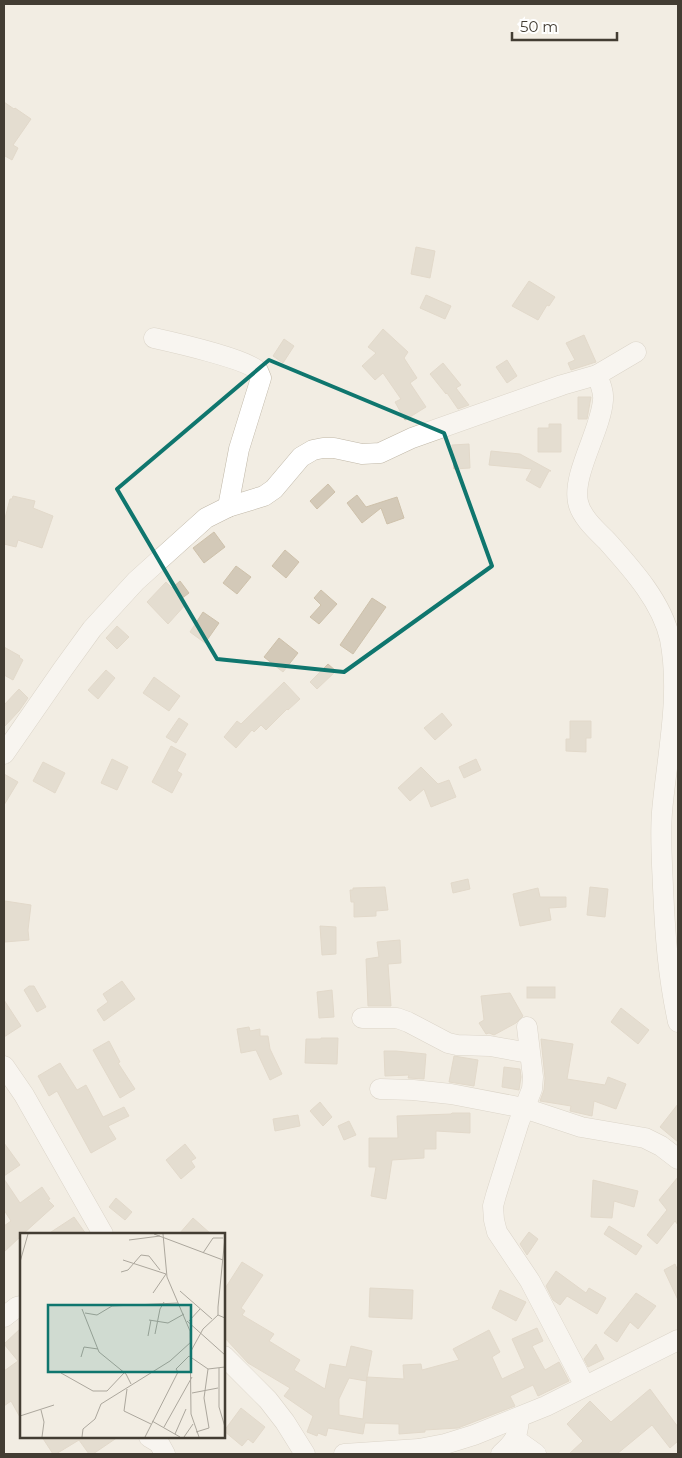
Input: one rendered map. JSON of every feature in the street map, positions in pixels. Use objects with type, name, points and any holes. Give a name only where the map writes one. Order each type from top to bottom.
[{"type":"street","points":[[154,338],[235,360],[258,370],[260,378],[239,449],[228,507]]},
{"type":"street","points":[[4,754],[62,669],[92,630],[136,581],[206,518],[228,507],[264,496],[274,489],[302,457],[313,450],[334,448],[362,454],[380,453],[412,438],[562,385],[598,375],[636,352]]},
{"type":"street","points":[[598,375],[603,401],[577,490],[578,504],[587,518],[649,593],[666,621],[672,656],[673,713],[661,840],[666,952],[678,1022]]},
{"type":"street","points":[[362,1018],[397,1018],[448,1043],[490,1046],[529,1053]]},
{"type":"street","points":[[527,1027],[533,1077],[532,1089],[496,1195],[493,1206],[494,1220],[497,1232],[530,1281],[585,1386]]},
{"type":"street","points":[[4,1066],[24,1095],[102,1233]]},
{"type":"street","points":[[380,1089],[451,1094],[524,1108],[581,1127],[645,1138],[661,1146],[678,1159]]},
{"type":"street","points":[[4,1316],[20,1306]]},
{"type":"street","points":[[344,1454],[419,1449],[445,1444],[519,1418],[678,1340]]},
{"type":"street","points":[[225,1357],[268,1400],[286,1422],[305,1454]]},
{"type":"street","points":[[501,1454],[515,1439],[519,1418]]},
{"type":"street","points":[[151,1438],[159,1443],[165,1454]]},
{"type":"street","points":[[515,1439],[536,1454]]},
{"type":"highlighted area","points":[[269,360],[444,433],[492,566],[344,672],[217,659],[117,489]]},
{"type":"building","points":[[4,102],[31,119],[13,145],[18,148],[12,160],[5,156],[4,158]]},
{"type":"building","points":[[416,247],[435,251],[430,278],[411,274]]},
{"type":"building","points":[[529,281],[555,297],[549,306],[547,305],[538,320],[512,306]]},
{"type":"building","points":[[426,295],[451,306],[445,319],[420,308]]},
{"type":"building","points":[[383,329],[408,352],[404,358],[417,378],[410,383],[426,407],[405,420],[395,402],[401,399],[383,373],[375,380],[362,366],[376,353],[368,347]]},
{"type":"building","points":[[584,335],[596,362],[571,370],[568,363],[575,360],[566,343]]},
{"type":"building","points":[[284,339],[294,346],[283,363],[273,356]]},
{"type":"building","points":[[507,360],[517,376],[507,383],[496,367]]},
{"type":"building","points":[[443,363],[461,385],[456,388],[469,405],[458,409],[430,374]]},
{"type":"building","points":[[578,397],[591,397],[587,419],[578,419]]},
{"type":"building","points":[[549,424],[561,424],[561,452],[538,452],[538,428],[549,428]]},
{"type":"building","points":[[469,444],[470,468],[454,469],[452,445]]},
{"type":"building","points":[[491,451],[520,454],[551,471],[549,471],[540,488],[526,480],[532,469],[489,465]]},
{"type":"building","points":[[328,484],[335,492],[317,509],[310,501]]},
{"type":"building","points":[[357,495],[366,507],[397,497],[404,518],[387,524],[381,508],[362,523],[347,503]]},
{"type":"building","points":[[13,496],[35,501],[33,508],[53,516],[42,548],[18,540],[16,547],[4,544],[4,522],[10,499]]},
{"type":"building","points":[[214,532],[225,547],[204,563],[193,548]]},
{"type":"building","points":[[285,550],[299,562],[286,578],[272,566]]},
{"type":"building","points":[[236,566],[251,577],[237,594],[223,583]]},
{"type":"building","points":[[180,581],[189,593],[181,599],[186,604],[168,624],[147,602],[166,582],[172,588]]},
{"type":"building","points":[[321,590],[337,604],[319,624],[310,617],[321,605],[314,598]]},
{"type":"building","points":[[372,598],[386,607],[353,654],[340,645]]},
{"type":"building","points":[[203,612],[219,623],[205,643],[190,632]]},
{"type":"building","points":[[117,626],[129,637],[117,649],[106,638]]},
{"type":"building","points":[[279,638],[298,653],[283,672],[264,657]]},
{"type":"building","points":[[4,647],[20,656],[23,660],[13,680],[4,675]]},
{"type":"building","points":[[328,664],[336,671],[317,689],[310,682]]},
{"type":"building","points":[[106,670],[115,678],[98,699],[88,690]]},
{"type":"building","points":[[154,677],[180,696],[169,711],[143,693]]},
{"type":"building","points":[[284,682],[300,699],[266,730],[261,725],[254,732],[252,730],[236,748],[224,737],[237,721],[241,724]]},
{"type":"building","points":[[19,689],[28,698],[4,727],[4,705]]},
{"type":"building","points":[[442,713],[452,725],[435,740],[424,728]]},
{"type":"building","points":[[179,718],[188,724],[176,743],[166,737]]},
{"type":"building","points":[[570,721],[591,721],[591,738],[586,738],[586,752],[566,751],[566,739],[570,739]]},
{"type":"building","points":[[171,746],[186,754],[177,771],[182,774],[172,793],[152,782]]},
{"type":"building","points":[[112,759],[128,767],[117,790],[101,783]]},
{"type":"building","points":[[476,759],[481,770],[464,778],[459,767]]},
{"type":"building","points":[[43,762],[65,773],[55,793],[33,781]]},
{"type":"building","points":[[421,767],[438,784],[449,780],[456,797],[431,807],[424,789],[410,801],[398,788]]},
{"type":"building","points":[[4,774],[18,782],[4,805]]},
{"type":"building","points":[[468,879],[470,889],[453,893],[451,883]]},
{"type":"building","points":[[385,887],[388,910],[376,911],[376,916],[354,917],[354,902],[351,902],[350,890],[353,890],[353,888]]},
{"type":"building","points":[[590,887],[608,889],[605,917],[587,915]]},
{"type":"building","points":[[538,888],[540,897],[566,897],[566,907],[549,908],[551,920],[520,926],[513,894]]},
{"type":"building","points":[[5,901],[31,905],[28,930],[29,940],[5,942]]},
{"type":"building","points":[[320,926],[336,927],[336,954],[322,955]]},
{"type":"building","points":[[400,940],[401,963],[388,964],[391,1006],[368,1006],[366,959],[379,957],[377,942]]},
{"type":"building","points":[[122,981],[135,999],[104,1021],[97,1010],[108,1002],[103,994]]},
{"type":"building","points":[[29,986],[34,986],[46,1007],[37,1012],[24,990]]},
{"type":"building","points":[[527,987],[555,987],[555,998],[527,998]]},
{"type":"building","points":[[332,990],[334,1017],[319,1018],[317,992]]},
{"type":"building","points":[[510,993],[523,1016],[516,1023],[494,1035],[486,1034],[479,1023],[484,1020],[481,996]]},
{"type":"building","points":[[4,1000],[21,1026],[4,1037]]},
{"type":"building","points":[[621,1008],[649,1030],[638,1044],[611,1022]]},
{"type":"building","points":[[249,1027],[250,1031],[260,1029],[260,1036],[268,1036],[270,1049],[282,1074],[270,1080],[256,1050],[241,1053],[237,1029]]},
{"type":"building","points":[[338,1038],[337,1064],[305,1063],[306,1039]]},
{"type":"building","points":[[541,1039],[573,1044],[567,1079],[605,1085],[608,1077],[626,1084],[616,1109],[594,1101],[592,1116],[570,1111],[571,1106],[540,1101],[544,1090],[545,1078]]},
{"type":"building","points":[[109,1041],[120,1062],[118,1063],[135,1089],[120,1098],[93,1050]]},
{"type":"building","points":[[384,1051],[426,1054],[424,1079],[408,1078],[409,1075],[385,1076]]},
{"type":"building","points":[[454,1056],[478,1060],[474,1086],[449,1082]]},
{"type":"building","points":[[60,1063],[77,1090],[86,1085],[103,1117],[124,1107],[129,1116],[108,1126],[116,1139],[91,1153],[57,1091],[49,1096],[38,1076]]},
{"type":"building","points":[[504,1067],[520,1069],[519,1090],[502,1087]]},
{"type":"building","points":[[320,1102],[332,1117],[323,1126],[310,1111]]},
{"type":"building","points":[[678,1104],[678,1142],[660,1127]]},
{"type":"building","points":[[470,1113],[470,1133],[436,1131],[436,1149],[424,1149],[424,1158],[392,1160],[386,1199],[371,1196],[376,1167],[369,1167],[369,1138],[398,1138],[397,1116]]},
{"type":"building","points":[[298,1115],[300,1126],[275,1131],[273,1119]]},
{"type":"building","points":[[349,1121],[356,1135],[344,1140],[338,1126]]},
{"type":"building","points":[[4,1143],[20,1165],[4,1176]]},
{"type":"building","points":[[185,1144],[196,1158],[191,1161],[195,1167],[181,1179],[166,1160]]},
{"type":"building","points":[[678,1177],[678,1225],[675,1221],[657,1244],[647,1235],[667,1210],[659,1200]]},
{"type":"building","points":[[4,1179],[20,1203],[42,1187],[50,1199],[48,1200],[54,1206],[24,1233],[20,1233],[20,1237],[4,1252],[4,1226],[11,1221],[4,1210]]},
{"type":"building","points":[[593,1180],[638,1191],[634,1207],[614,1201],[612,1218],[591,1217]]},
{"type":"building","points":[[116,1198],[132,1212],[125,1220],[109,1207]]},
{"type":"building","points":[[74,1217],[85,1233],[50,1233]]},
{"type":"building","points":[[193,1218],[210,1233],[180,1233]]},
{"type":"building","points":[[609,1226],[642,1246],[636,1255],[604,1234]]},
{"type":"building","points":[[529,1232],[538,1239],[527,1255],[520,1244]]},
{"type":"building","points":[[242,1262],[263,1275],[241,1308],[245,1311],[242,1315],[274,1334],[269,1341],[300,1360],[294,1370],[325,1389],[330,1364],[346,1367],[351,1346],[372,1351],[367,1377],[404,1379],[403,1365],[421,1364],[422,1370],[459,1360],[453,1349],[489,1330],[500,1352],[492,1357],[502,1379],[525,1368],[512,1339],[537,1328],[543,1341],[532,1346],[545,1370],[559,1362],[569,1381],[538,1396],[533,1385],[510,1396],[515,1406],[458,1428],[399,1434],[399,1424],[365,1423],[363,1434],[328,1428],[326,1436],[318,1433],[317,1436],[307,1432],[313,1416],[284,1396],[290,1388],[248,1363],[225,1338],[225,1288]],"holes":[[[367,1377],[363,1419],[339,1415],[339,1399],[349,1378],[366,1381]]]},
{"type":"building","points":[[675,1264],[678,1271],[678,1300],[664,1270]]},
{"type":"building","points":[[556,1271],[586,1293],[589,1288],[606,1298],[597,1314],[567,1296],[560,1305],[553,1300],[546,1286]]},
{"type":"building","points":[[370,1288],[413,1290],[412,1319],[369,1317]]},
{"type":"building","points":[[500,1290],[526,1302],[516,1321],[492,1308]]},
{"type":"building","points":[[636,1293],[656,1306],[638,1329],[630,1322],[617,1342],[604,1333]]},
{"type":"building","points":[[20,1329],[20,1417],[11,1401],[4,1406],[4,1371],[18,1361],[4,1344]]},
{"type":"building","points":[[596,1344],[604,1359],[588,1367],[584,1359]]},
{"type":"building","points":[[650,1389],[678,1427],[678,1441],[670,1448],[652,1425],[617,1454],[569,1454],[583,1441],[567,1424],[590,1401],[611,1422]]},
{"type":"building","points":[[241,1408],[265,1427],[253,1443],[248,1439],[242,1446],[225,1432]]},
{"type":"building","points":[[43,1438],[117,1438],[93,1454],[89,1454],[79,1440],[53,1454]]}]
